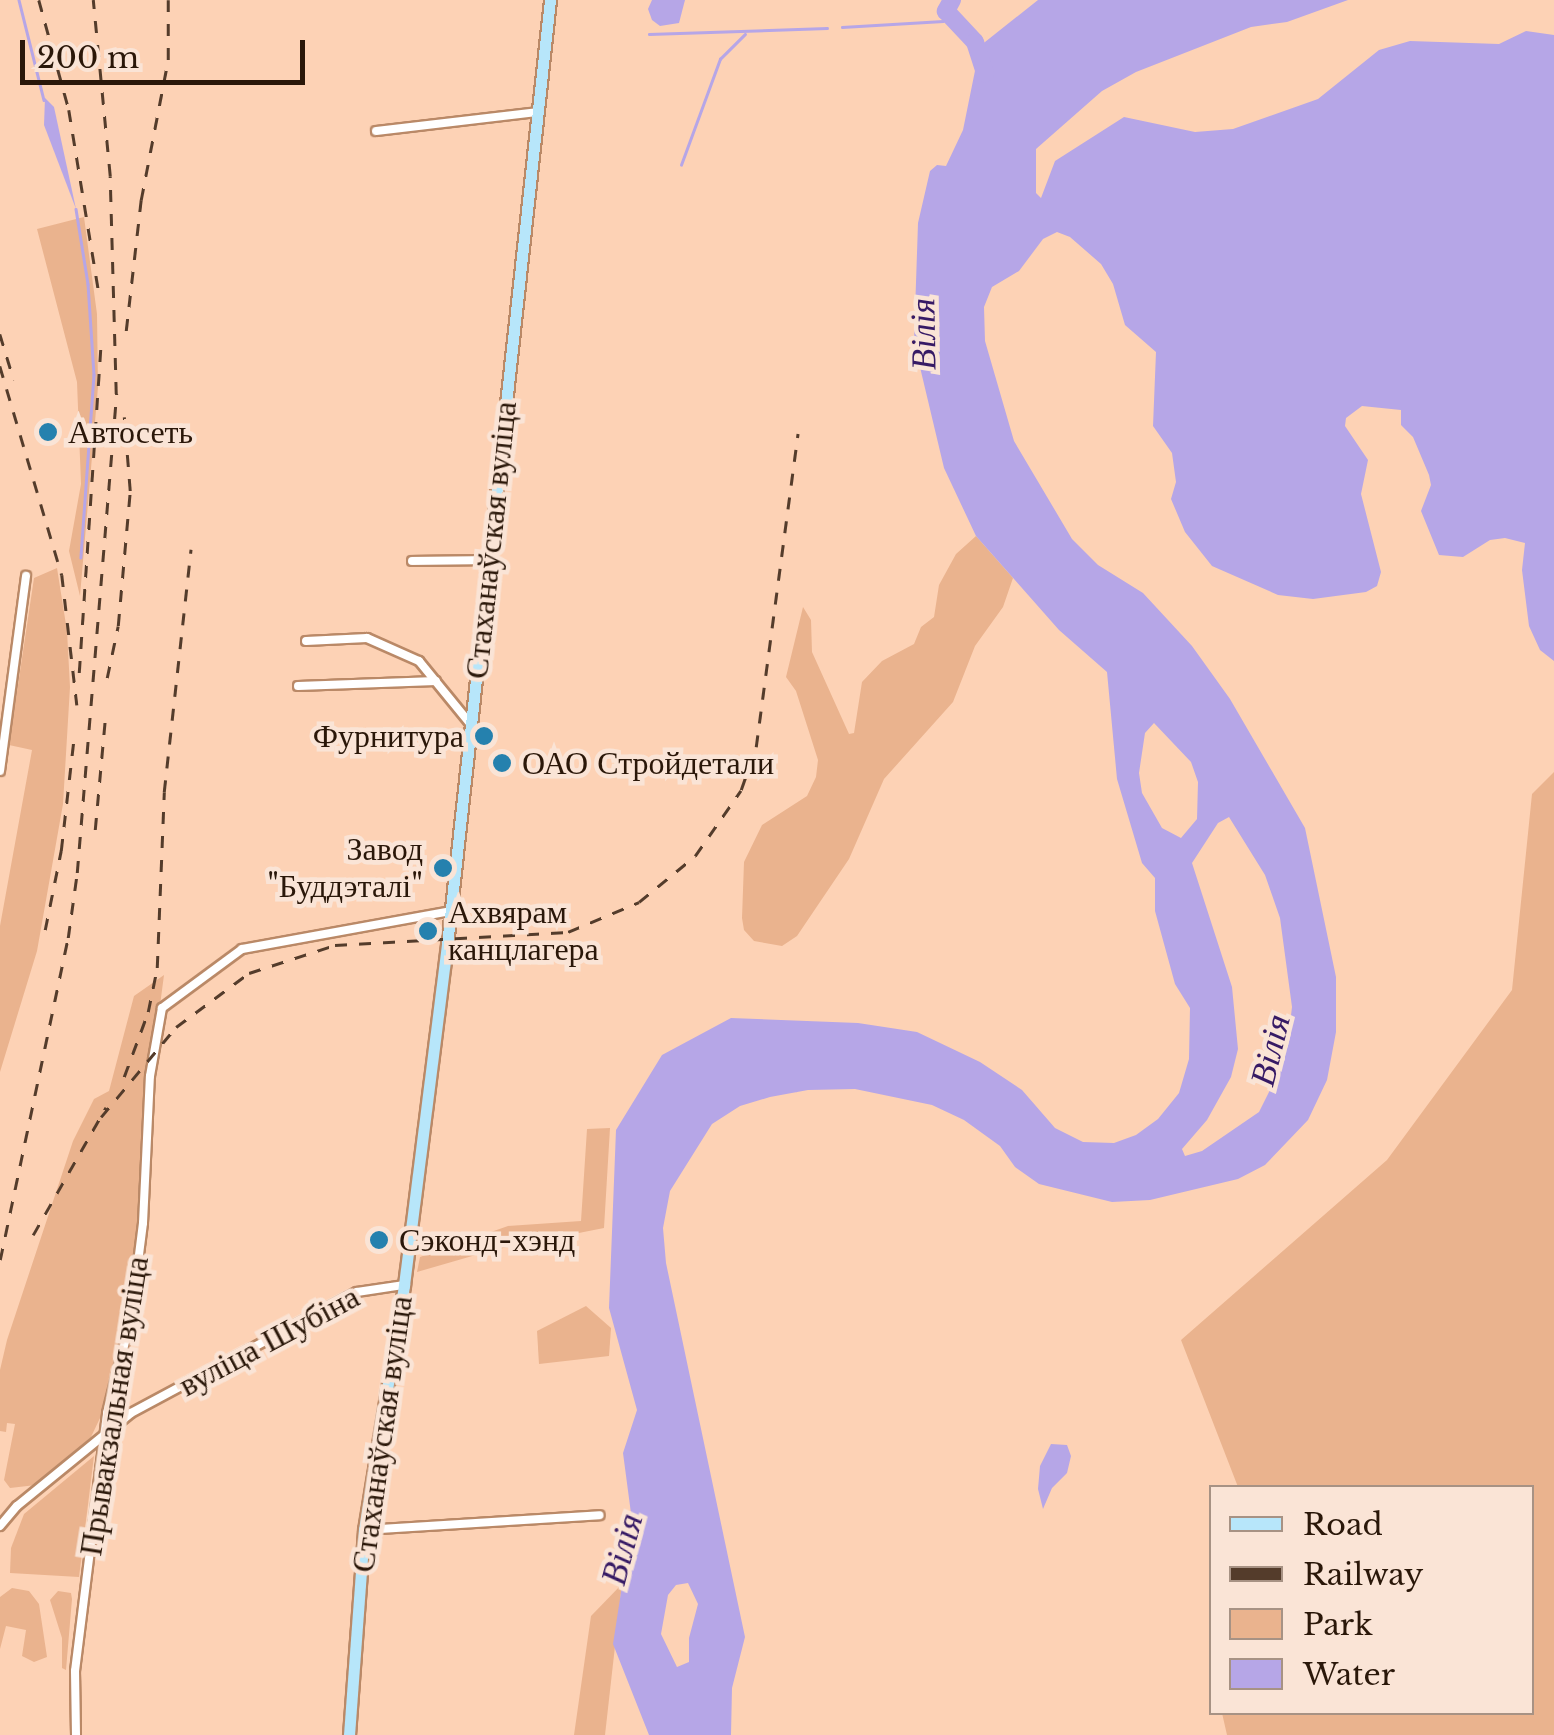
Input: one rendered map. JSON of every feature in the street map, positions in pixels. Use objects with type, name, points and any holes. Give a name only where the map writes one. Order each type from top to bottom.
[{"type":"street","name":"Стаханаўская вуліца","points":[[349,1735],[364,1530],[404,1284],[451,911],[550,0]]},
{"type":"street","points":[[376,131],[537,112]]},
{"type":"street","points":[[412,561],[490,560]]},
{"type":"street","points":[[0,771],[26,576]]},
{"type":"street","points":[[306,641],[366,638],[419,661],[472,726]]},
{"type":"street","points":[[298,686],[436,681]]},
{"type":"street","points":[[0,704],[11,707]]},
{"type":"street","name":"Прывакзальная вуліца","points":[[76,1735],[75,1672],[106,1433],[131,1318],[144,1223],[150,1076],[164,1004],[242,949],[451,911]]},
{"type":"street","name":"вуліца Шубіна","points":[[0,1526],[17,1506],[131,1414],[358,1292],[404,1284]]},
{"type":"street","points":[[364,1530],[600,1516]]},
{"type":"green space","points":[[84,217],[97,314],[98,387],[80,596],[69,551],[81,484],[77,382],[37,229]]},
{"type":"green space","points":[[976,536],[1013,578],[1003,607],[975,646],[953,702],[884,779],[849,859],[797,936],[782,946],[754,941],[744,930],[742,918],[744,862],[762,825],[807,796],[816,777],[818,760],[796,691],[786,677],[803,607],[811,620],[812,652],[849,734],[854,733],[862,682],[882,661],[914,644],[921,627],[934,617],[939,585],[956,554]]},
{"type":"green space","points":[[57,568],[67,631],[70,687],[63,804],[37,951],[0,1072],[0,926],[32,750],[9,745],[34,578]]},
{"type":"green space","points":[[1554,772],[1554,1735],[1227,1735],[1222,1715],[1534,1715],[1534,1485],[1237,1485],[1181,1340],[1387,1160],[1512,990],[1532,794]]},
{"type":"green space","points":[[164,975],[153,1059],[144,1084],[138,1227],[127,1318],[101,1416],[91,1437],[36,1485],[10,1488],[4,1480],[15,1424],[7,1423],[6,1432],[0,1431],[0,1370],[7,1340],[73,1141],[94,1099],[109,1091],[134,996]]},
{"type":"green space","points":[[610,1128],[604,1228],[493,1250],[417,1272],[420,1257],[508,1226],[581,1221],[587,1129]]},
{"type":"green space","points":[[586,1306],[611,1328],[609,1356],[539,1364],[537,1331]]},
{"type":"green space","points":[[94,1456],[79,1577],[10,1573],[11,1548],[24,1514]]},
{"type":"green space","points":[[622,1584],[605,1735],[574,1735],[591,1616]]},
{"type":"green space","points":[[12,1588],[29,1591],[39,1604],[47,1657],[34,1662],[22,1656],[26,1630],[6,1626],[0,1649],[0,1597]]},
{"type":"green space","points":[[58,1591],[71,1593],[72,1599],[66,1670],[62,1668],[62,1638],[50,1600]]},
{"type":"water","points":[[652,0],[685,0],[679,23],[660,26],[652,20],[648,9]]},
{"type":"water","name":"Вілія","points":[[1038,0],[1348,0],[1287,22],[1251,27],[1136,72],[1102,91],[1036,149],[1036,193],[1041,198],[1055,161],[1124,117],[1195,132],[1233,129],[1318,99],[1379,50],[1410,41],[1499,44],[1526,31],[1554,35],[1554,661],[1540,650],[1529,626],[1522,570],[1525,543],[1505,538],[1490,540],[1463,557],[1439,555],[1421,511],[1431,485],[1429,475],[1413,437],[1401,425],[1401,410],[1362,406],[1346,418],[1345,426],[1368,460],[1361,494],[1381,572],[1377,586],[1366,592],[1313,599],[1278,595],[1212,566],[1185,532],[1171,499],[1176,482],[1172,453],[1153,426],[1156,352],[1125,325],[1113,284],[1101,264],[1070,237],[1057,232],[1043,239],[1019,271],[992,287],[984,307],[985,341],[1014,441],[1072,539],[1098,565],[1143,593],[1192,646],[1230,699],[1305,828],[1336,977],[1336,1032],[1327,1080],[1308,1120],[1265,1165],[1238,1179],[1150,1200],[1112,1202],[1039,1184],[1015,1167],[1000,1146],[964,1120],[932,1105],[855,1089],[808,1090],[770,1097],[740,1106],[712,1124],[670,1191],[663,1228],[666,1263],[745,1637],[732,1688],[731,1735],[649,1735],[613,1644],[632,1521],[623,1453],[637,1410],[609,1308],[616,1130],[662,1055],[731,1018],[858,1023],[917,1032],[980,1062],[1022,1090],[1055,1128],[1083,1142],[1114,1143],[1136,1135],[1158,1119],[1179,1093],[1189,1059],[1190,1008],[1175,984],[1155,911],[1155,878],[1142,863],[1117,779],[1107,672],[1059,630],[976,536],[944,468],[914,342],[918,223],[930,171],[937,165],[946,166],[963,130],[980,46]],"holes":[[[1154,723],[1191,762],[1198,782],[1197,819],[1181,838],[1162,828],[1142,793],[1139,773],[1145,733]],[[1229,817],[1265,875],[1280,918],[1292,1007],[1283,1064],[1259,1112],[1202,1151],[1185,1156],[1182,1149],[1207,1120],[1231,1077],[1238,1049],[1232,987],[1192,863],[1218,823]],[[688,1583],[698,1604],[689,1638],[689,1662],[677,1667],[661,1634],[668,1595],[676,1585]]]},
{"type":"water","points":[[45,98],[54,107],[76,209],[44,125]]},
{"type":"water","points":[[1051,1444],[1067,1445],[1071,1456],[1067,1473],[1052,1488],[1043,1509],[1038,1489],[1040,1466]]},
{"type":"waterway","points":[[19,0],[44,100]]},
{"type":"waterway","points":[[952,0],[946,11],[975,42],[985,73]]},
{"type":"waterway","points":[[842,27],[943,21]]},
{"type":"waterway","points":[[649,34],[827,28]]},
{"type":"waterway","points":[[681,165],[720,59],[745,34]]},
{"type":"waterway","points":[[76,209],[88,284],[94,375],[81,558]]},
{"type":"railway","points":[[39,0],[69,110],[99,293]]},
{"type":"railway","points":[[0,1260],[68,938],[77,873],[116,394],[110,176],[93,0]]},
{"type":"railway","points":[[126,331],[141,200],[168,60],[168,0]]},
{"type":"railway","points":[[0,334],[14,380]]},
{"type":"railway","points":[[79,673],[101,338]]},
{"type":"railway","points":[[0,366],[62,575],[77,705]]},
{"type":"railway","points":[[107,678],[118,626],[130,491],[124,417]]},
{"type":"railway","points":[[101,1117],[176,1027],[249,973],[335,945],[568,932],[639,902],[695,856],[741,790],[756,747],[798,434]]},
{"type":"railway","points":[[124,1077],[148,1012],[157,968],[164,792],[191,549]]},
{"type":"railway","points":[[95,830],[105,721]]},
{"type":"railway","points":[[45,930],[61,851],[74,737]]},
{"type":"railway","points":[[33,1235],[106,1107]]},
{"type":"place","name":"Автосеть","points":[[48,432]]},
{"type":"place","name":"Фурнитура","points":[[484,736]]},
{"type":"place","name":"ОАО Стройдетали","points":[[502,763]]},
{"type":"place","name":"Завод \"Буддэталі\"","points":[[443,868]]},
{"type":"place","name":"Ахвярам канцлагера","points":[[428,931]]},
{"type":"place","name":"Сэконд-хэнд","points":[[379,1240]]}]
